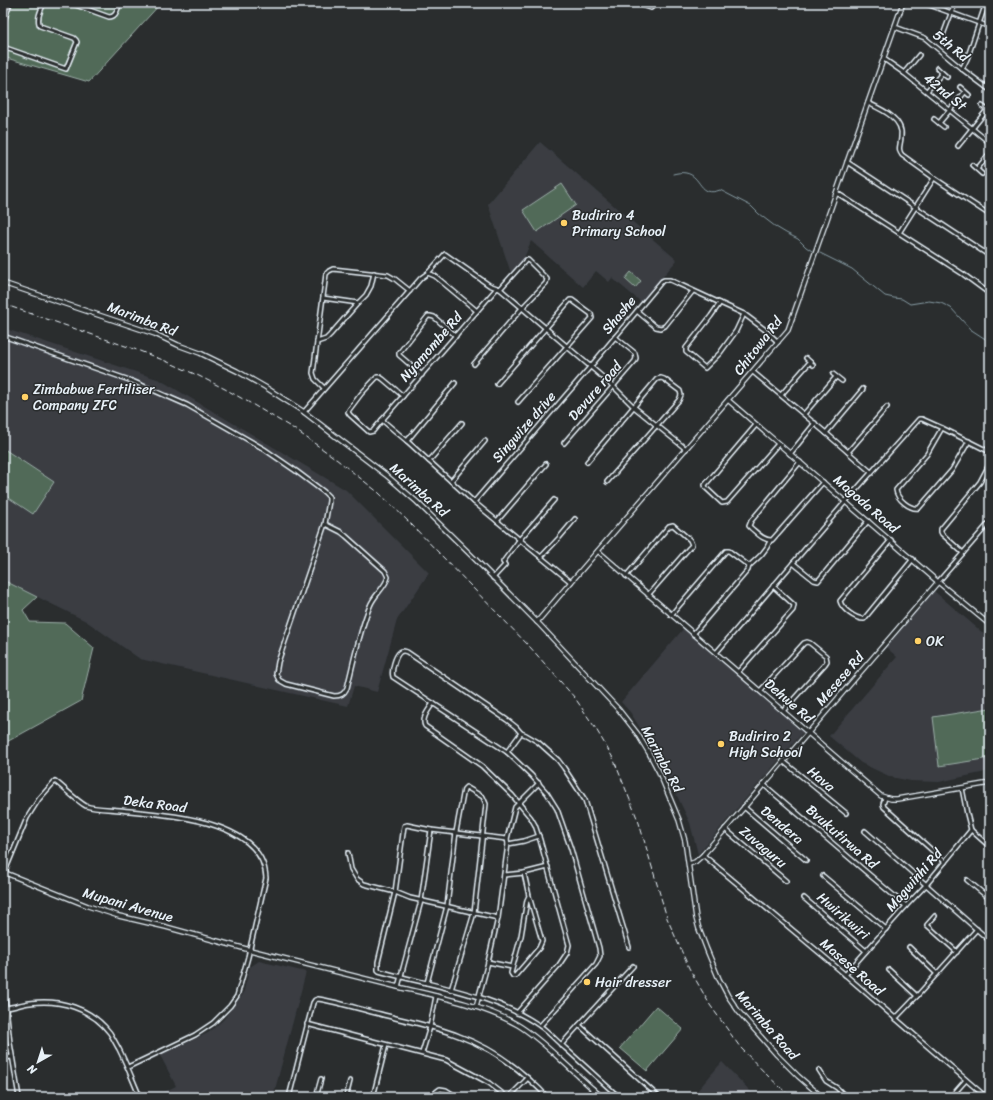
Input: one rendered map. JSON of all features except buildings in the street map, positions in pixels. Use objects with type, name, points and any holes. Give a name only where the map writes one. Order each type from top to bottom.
[{"type":"street","points":[[3,24],[10,3]]},
{"type":"street","points":[[3,47],[66,69],[77,42],[74,38],[40,26],[38,19],[44,3]]},
{"type":"street","points":[[70,3],[109,17],[115,15],[120,3]]},
{"type":"street","points":[[636,3],[651,8],[656,3]]},
{"type":"street","name":"Chitowa Rd","points":[[537,622],[753,372],[790,326],[903,3]]},
{"type":"street","points":[[924,3],[990,27]]},
{"type":"street","points":[[943,35],[955,3]]},
{"type":"street","points":[[962,69],[986,3]]},
{"type":"street","name":"5th Rd","points":[[895,27],[925,38],[990,90]]},
{"type":"street","points":[[904,73],[919,55]]},
{"type":"street","name":"42nd St","points":[[884,59],[927,91],[990,143]]},
{"type":"street","points":[[937,68],[947,77]]},
{"type":"street","points":[[927,91],[942,73]]},
{"type":"street","points":[[986,87],[990,81]]},
{"type":"street","points":[[960,87],[969,95]]},
{"type":"street","points":[[940,124],[965,92]]},
{"type":"street","points":[[868,103],[896,121],[902,136],[899,147],[901,154],[990,215]]},
{"type":"street","points":[[958,146],[989,111],[982,106]]},
{"type":"street","points":[[934,119],[944,127]]},
{"type":"street","points":[[976,169],[990,153]]},
{"type":"street","points":[[847,162],[990,256]]},
{"type":"street","points":[[972,165],[982,174]]},
{"type":"street","points":[[899,233],[934,178]]},
{"type":"street","points":[[837,193],[963,274],[990,294]]},
{"type":"street","points":[[304,412],[421,278],[428,273],[445,254],[489,285],[498,288],[613,386],[634,407],[686,449]]},
{"type":"street","name":"Nyamombe Rd","points":[[403,396],[383,379],[377,377],[348,410],[348,412],[369,432],[373,431],[476,311],[524,261],[528,260],[547,279],[546,283],[522,308]]},
{"type":"street","points":[[324,388],[313,376],[326,274],[331,269],[388,275],[410,291]]},
{"type":"street","points":[[428,273],[435,276],[476,311]]},
{"type":"street","points":[[317,342],[330,335],[366,295],[374,274]]},
{"type":"street","name":"Shashe","points":[[590,366],[662,281],[667,279],[693,291]]},
{"type":"street","name":"Marimba Rd","points":[[3,283],[155,334],[237,371],[304,412],[391,479],[450,534],[537,622],[619,710],[637,733],[659,772],[672,801],[684,836],[689,864]]},
{"type":"street","points":[[637,311],[656,327],[663,328],[693,291],[744,314],[778,342]]},
{"type":"street","points":[[323,298],[358,303]]},
{"type":"street","points":[[497,384],[571,300],[591,314],[592,318],[518,402]]},
{"type":"street","points":[[720,303],[712,316],[686,348],[686,352],[705,368],[720,353],[736,331],[744,314]]},
{"type":"street","points":[[474,364],[522,308]]},
{"type":"street","points":[[422,375],[399,355],[399,353],[428,316],[434,317],[456,336]]},
{"type":"street","points":[[3,336],[132,381],[187,405],[264,449],[296,471],[329,497],[325,524],[278,662],[276,674],[279,680],[286,684],[339,696],[348,688],[365,616],[371,603],[385,584],[388,577],[386,571],[346,536],[325,524]]},
{"type":"street","name":"Devure road","points":[[564,443],[635,361],[636,358],[634,353],[615,337]]},
{"type":"street","points":[[806,358],[814,365]]},
{"type":"street","points":[[781,396],[810,362]]},
{"type":"street","name":"Singwize drive","points":[[474,502],[590,366]]},
{"type":"street","points":[[753,372],[815,423],[872,473]]},
{"type":"street","points":[[804,414],[835,375],[842,381]]},
{"type":"street","points":[[587,462],[657,379],[661,378],[667,380],[680,391],[681,395],[679,400],[607,482]]},
{"type":"street","points":[[407,441],[455,383]]},
{"type":"street","points":[[826,433],[863,390]]},
{"type":"street","name":"Magoda Road","points":[[728,400],[938,582],[990,625]]},
{"type":"street","points":[[848,452],[887,407]]},
{"type":"street","points":[[716,653],[919,419],[942,428],[990,452]]},
{"type":"street","points":[[382,420],[474,502],[571,582]]},
{"type":"street","points":[[429,461],[462,423]]},
{"type":"street","points":[[790,454],[815,423]]},
{"type":"street","points":[[756,425],[705,485],[706,488],[722,503],[727,502],[778,444]]},
{"type":"street","points":[[942,428],[927,454],[896,490],[896,495],[898,498],[912,508],[919,508],[943,481],[956,464],[969,441]]},
{"type":"street","points":[[451,481],[485,441]]},
{"type":"street","points":[[770,541],[749,526],[751,521],[800,462]]},
{"type":"street","points":[[497,521],[546,464]]},
{"type":"street","points":[[963,553],[942,534],[941,529],[980,482],[990,464]]},
{"type":"street","points":[[693,634],[747,572],[749,566],[768,547],[770,541],[823,482]]},
{"type":"street","points":[[494,578],[505,565],[503,562],[520,539],[554,500]]},
{"type":"street","points":[[541,557],[575,520]]},
{"type":"street","points":[[793,563],[814,580],[818,580],[868,521]]},
{"type":"street","name":"Mesese Rd","points":[[689,864],[695,862],[703,854],[990,522]]},
{"type":"street","points":[[626,576],[669,526],[673,525],[690,540],[692,545],[648,595]]},
{"type":"street","points":[[891,540],[840,601],[840,604],[843,607],[857,618],[864,619],[913,559]]},
{"type":"street","name":"Dehwe Rd","points":[[598,551],[878,794],[885,798]]},
{"type":"street","points":[[671,614],[726,551],[729,551],[749,566]]},
{"type":"street","points":[[738,672],[794,608],[794,605],[773,586]]},
{"type":"street","points":[[760,691],[802,644],[806,642],[810,643],[826,656],[826,662],[783,710]]},
{"type":"street","points":[[540,1026],[596,964],[600,953],[580,880],[560,816],[553,802],[539,783],[507,752],[392,676],[394,663],[400,652],[407,652],[507,720],[521,733],[538,742],[558,760],[585,800],[629,947]]},
{"type":"street","points":[[433,703],[423,720],[425,726],[482,766],[520,803],[531,818],[539,836],[548,867],[569,949],[559,965],[517,1013]]},
{"type":"street","points":[[507,752],[521,733]]},
{"type":"street","name":"Hava","points":[[783,761],[846,813]]},
{"type":"street","name":"Deka Road","points":[[3,874],[28,815],[39,799],[55,781],[87,806],[169,816],[195,820],[208,824],[230,832],[243,839],[258,853],[265,868],[266,878],[250,950]]},
{"type":"street","points":[[476,1007],[498,918],[508,839],[514,811],[539,783]]},
{"type":"street","points":[[945,862],[884,807],[883,804],[885,798],[896,799],[990,783]]},
{"type":"street","name":"Bvukutirwa Rd","points":[[763,784],[906,906]]},
{"type":"street","points":[[427,983],[447,906],[456,832],[464,789],[466,786],[483,797],[485,802],[483,836],[474,913],[451,990]]},
{"type":"street","points":[[962,788],[971,830],[990,848]]},
{"type":"street","name":"Dendera","points":[[744,807],[806,860]]},
{"type":"street","points":[[508,839],[431,830],[407,825],[404,826],[395,892],[377,967],[379,971],[478,997],[499,1004],[517,1013],[540,1026],[619,1097]]},
{"type":"street","name":"Zuvaguru","points":[[725,829],[786,881]]},
{"type":"street","points":[[398,988],[421,901],[431,830]]},
{"type":"street","name":"Magwinhi Rd","points":[[845,976],[926,885],[971,830]]},
{"type":"street","points":[[866,831],[990,941]]},
{"type":"street","points":[[508,844],[539,836]]},
{"type":"street","points":[[348,853],[351,869],[357,879],[364,884],[421,901],[498,918]]},
{"type":"street","name":"Masese Road","points":[[703,854],[986,1097]]},
{"type":"street","name":"Marimba Road","points":[[689,864],[694,908],[699,929],[719,979],[728,996],[739,1012],[777,1055],[822,1097]]},
{"type":"street","points":[[504,875],[524,873],[548,867]]},
{"type":"street","points":[[524,873],[542,943],[516,976],[512,975],[511,973],[521,936],[529,896]]},
{"type":"street","name":"Mupani Avenue","points":[[3,874],[119,916],[476,1007],[518,1025],[531,1034],[602,1097]]},
{"type":"street","points":[[823,876],[886,929]]},
{"type":"street","points":[[967,880],[990,899]]},
{"type":"street","name":"Hwirikwiri","points":[[804,898],[866,951]]},
{"type":"street","points":[[935,916],[927,925],[957,952]]},
{"type":"street","points":[[895,1019],[957,952],[976,929]]},
{"type":"street","points":[[909,947],[937,974]]},
{"type":"street","points":[[128,1067],[195,1035],[222,1014],[230,1006],[236,996],[250,950]]},
{"type":"street","points":[[488,962],[512,967]]},
{"type":"street","points":[[561,1045],[633,966]]},
{"type":"street","points":[[889,970],[917,996]]},
{"type":"street","points":[[3,980],[12,1058],[19,1097]]},
{"type":"street","points":[[422,1053],[430,1027],[436,996]]},
{"type":"street","points":[[289,1097],[313,1003],[315,1000],[319,999],[458,1035],[483,1047],[510,1063],[528,1078],[546,1097]]},
{"type":"street","points":[[6,1008],[30,1003],[48,1002],[75,1006],[89,1014],[101,1023],[110,1034],[128,1067],[140,1097]]},
{"type":"street","points":[[307,1024],[446,1060],[489,1083],[508,1097],[528,1078]]},
{"type":"street","points":[[579,1025],[659,1097]]},
{"type":"street","points":[[3,1034],[9,1034]]},
{"type":"street","points":[[373,1097],[386,1045]]},
{"type":"street","points":[[3,1058],[12,1058]]},
{"type":"street","points":[[819,1070],[826,1081],[837,1088],[846,1097]]},
{"type":"street","points":[[316,1097],[321,1079]]},
{"type":"street","points":[[951,1097],[966,1080]]},
{"type":"street","points":[[346,1097],[350,1081]]},
{"type":"street","points":[[433,1097],[440,1089],[446,1090],[457,1097]]},
{"type":"street","points":[[586,1097],[593,1089]]},
{"type":"shaded area","name":"Budiriro 4 Primary School","points":[[540,142],[677,260],[641,302],[612,278],[609,282],[596,271],[583,287],[531,241],[524,258],[511,273],[488,204]]},
{"type":"shaded area","points":[[3,328],[160,380],[346,490],[429,573],[397,620],[377,692],[354,686],[348,706],[140,659],[86,621],[3,580]]},
{"type":"shaded area","points":[[934,591],[990,639],[990,771],[939,782],[911,781],[891,777],[861,763],[829,736],[897,657],[886,647]]},
{"type":"shaded area","name":"Budiriro 2 High School","points":[[684,628],[804,731],[698,854],[690,823],[659,758],[630,712],[621,702]]},
{"type":"shaded area","points":[[259,961],[306,972],[273,1097],[154,1097],[176,1086],[160,1055],[208,1033],[223,1020],[243,994],[250,967]]},
{"type":"shaded area","points":[[722,1062],[756,1097],[692,1097]]},
{"type":"green space","points":[[3,3],[161,3],[89,82],[3,57]]},
{"type":"green space","points":[[562,184],[576,205],[537,232],[523,210]]},
{"type":"green space","points":[[631,272],[641,281],[635,288],[625,279]]},
{"type":"green space","points":[[4,449],[54,482],[33,514],[3,494]]},
{"type":"green space","points":[[3,580],[37,597],[23,610],[30,622],[65,623],[94,648],[81,701],[3,744]]},
{"type":"green space","points":[[990,708],[990,758],[939,766],[933,717]]},
{"type":"green space","points":[[656,1006],[683,1029],[647,1071],[620,1048]]},
{"type":"waterway","points":[[673,174],[686,173],[691,175],[704,189],[713,192],[720,190],[751,206],[776,227],[798,239],[812,251]]},
{"type":"waterway","points":[[820,253],[852,269],[885,296],[902,299],[910,304],[929,301],[941,303],[951,308],[970,329],[990,342]]},
{"type":"railway","points":[[3,304],[137,350],[168,362],[225,389],[294,429],[331,455],[379,493],[411,524],[530,647],[575,698],[596,729],[613,758],[639,823],[667,918],[689,968],[710,1005],[740,1047],[791,1097]]},
{"type":"place","name":"Budiriro 4 Primary School","points":[[564,223]]},
{"type":"place","name":"Zimbabwe Fertiliser Company ZFC","points":[[25,397]]},
{"type":"place","name":"OK","points":[[918,641]]},
{"type":"place","name":"Budiriro 2 High School","points":[[721,744]]},
{"type":"place","name":"Hair dresser","points":[[587,982]]}]
